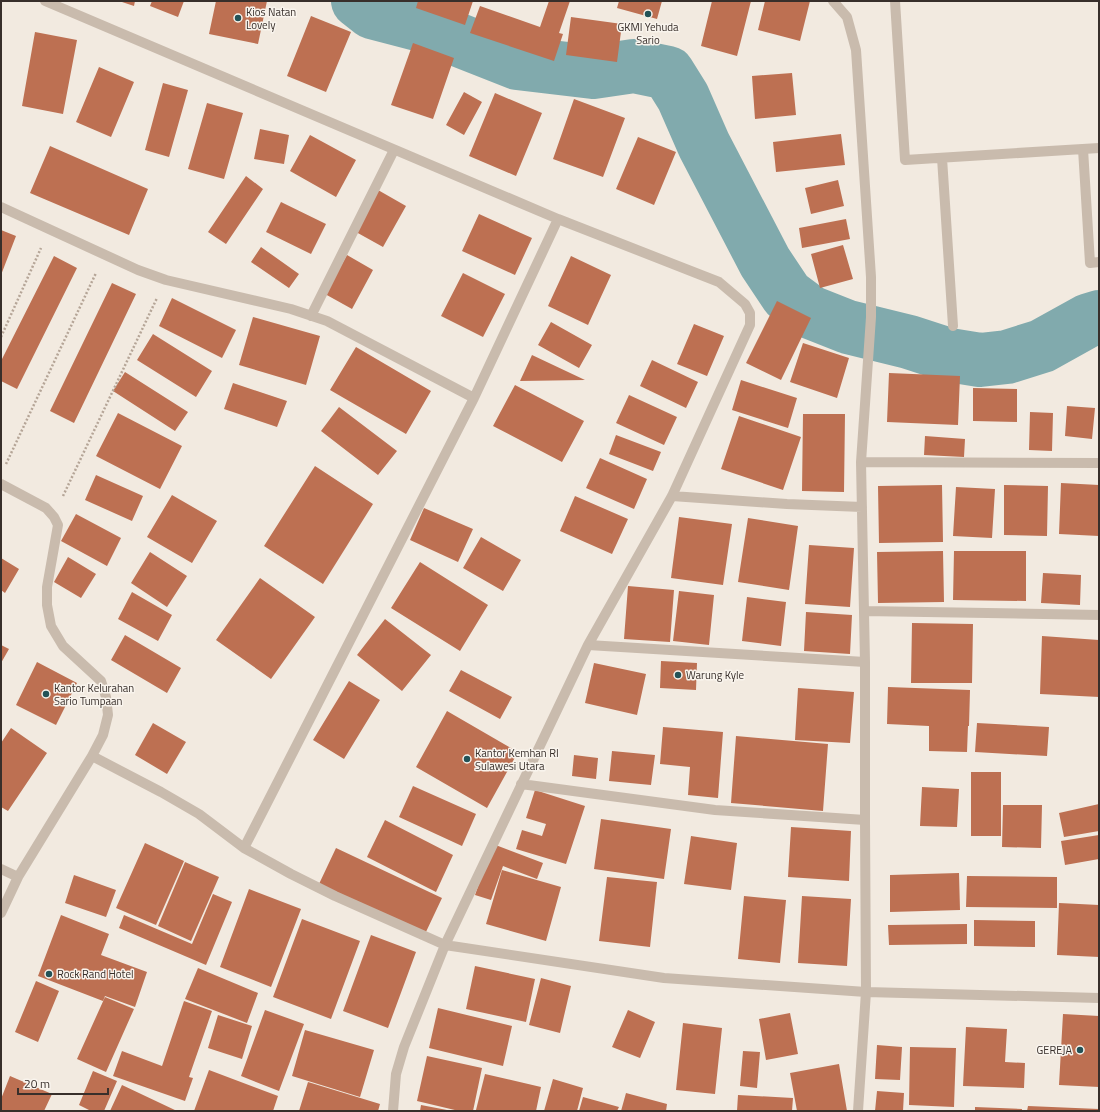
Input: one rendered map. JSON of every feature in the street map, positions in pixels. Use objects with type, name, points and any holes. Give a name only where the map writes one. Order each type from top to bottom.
[{"type":"street","points":[[45,1],[558,219],[719,282],[745,304],[750,313],[750,325],[672,496],[588,644],[445,945],[404,1047],[396,1074],[393,1111]]},
{"type":"street","points":[[833,1],[847,18],[856,50],[871,276],[869,358],[861,462],[865,662],[864,820],[866,992],[858,1111]]},
{"type":"street","points":[[894,1],[905,160],[1099,148]]},
{"type":"street","points":[[1083,149],[1090,263],[1099,262]]},
{"type":"street","points":[[311,316],[394,150]]},
{"type":"street","points":[[942,158],[953,326]]},
{"type":"street","points":[[1,208],[138,270],[166,280],[284,308],[327,321],[474,398]]},
{"type":"street","points":[[244,848],[474,398],[558,219]]},
{"type":"street","points":[[861,462],[1099,463]]},
{"type":"street","points":[[1,484],[46,508],[54,517],[58,525],[47,587],[47,605],[51,626],[63,646],[101,681],[106,697],[108,715],[103,735],[92,756],[18,877],[1,913]]},
{"type":"street","points":[[672,496],[787,504],[862,507]]},
{"type":"street","points":[[864,610],[1099,615]]},
{"type":"street","points":[[588,644],[865,662]]},
{"type":"street","points":[[92,756],[193,810],[244,848],[291,874],[445,945],[664,978],[866,992],[1099,998]]},
{"type":"street","points":[[521,784],[715,810],[864,820]]},
{"type":"street","points":[[1,869],[18,877]]},
{"type":"path","points":[[1,337],[50,230]]},
{"type":"path","points":[[4,468],[105,254]]},
{"type":"path","points":[[54,517],[166,280]]},
{"type":"building","points":[[119,1],[135,1],[134,6]]},
{"type":"building","points":[[152,1],[184,1],[178,17],[150,6]]},
{"type":"building","name":"Kios Natan Lovely","points":[[216,1],[267,1],[258,44],[209,34]]},
{"type":"building","points":[[418,1],[473,1],[465,25],[416,8]]},
{"type":"building","points":[[549,1],[570,1],[559,33],[563,34],[554,61],[470,33],[480,6],[540,27]]},
{"type":"building","name":"GKMI Yehuda Sario","points":[[619,1],[662,1],[657,19],[617,8]]},
{"type":"building","points":[[712,1],[751,1],[737,56],[701,46]]},
{"type":"building","points":[[765,1],[810,1],[800,41],[758,30]]},
{"type":"building","points":[[311,16],[351,32],[326,92],[287,76]]},
{"type":"building","points":[[571,17],[622,24],[617,62],[566,55]]},
{"type":"building","points":[[35,32],[77,40],[63,114],[22,106]]},
{"type":"building","points":[[413,43],[454,58],[433,119],[391,105]]},
{"type":"building","points":[[99,67],[134,82],[111,137],[76,122]]},
{"type":"building","points":[[792,73],[796,115],[755,119],[752,76]]},
{"type":"building","points":[[163,83],[188,90],[169,157],[145,150]]},
{"type":"building","points":[[464,92],[482,102],[464,135],[446,125]]},
{"type":"building","points":[[495,93],[542,113],[516,176],[469,156]]},
{"type":"building","points":[[574,99],[625,118],[603,177],[553,159]]},
{"type":"building","points":[[207,103],[243,113],[224,179],[188,169]]},
{"type":"building","points":[[260,129],[289,135],[284,164],[254,159]]},
{"type":"building","points":[[841,134],[845,165],[776,172],[773,142]]},
{"type":"building","points":[[310,135],[356,160],[336,197],[290,171]]},
{"type":"building","points":[[638,137],[676,152],[654,205],[616,189]]},
{"type":"building","points":[[50,146],[148,189],[129,235],[30,193]]},
{"type":"building","points":[[246,176],[263,189],[226,244],[208,232]]},
{"type":"building","points":[[838,180],[844,206],[811,214],[805,188]]},
{"type":"building","points":[[378,190],[406,206],[383,247],[356,232]]},
{"type":"building","points":[[281,202],[326,224],[311,254],[266,232]]},
{"type":"building","points":[[479,214],[532,238],[515,275],[462,251]]},
{"type":"building","points":[[846,219],[850,239],[802,248],[799,228]]},
{"type":"building","points":[[1,230],[16,236],[1,275]]},
{"type":"building","points":[[843,245],[853,279],[820,288],[811,254]]},
{"type":"building","points":[[261,247],[299,274],[289,288],[251,262]]},
{"type":"building","points":[[347,255],[373,270],[352,309],[325,294]]},
{"type":"building","points":[[54,256],[77,268],[17,389],[1,381],[1,361]]},
{"type":"building","points":[[571,256],[611,275],[588,325],[548,306]]},
{"type":"building","points":[[463,273],[505,294],[483,337],[441,316]]},
{"type":"building","points":[[112,283],[136,294],[74,423],[50,411]]},
{"type":"building","points":[[172,298],[236,330],[222,358],[159,326]]},
{"type":"building","points":[[777,301],[811,318],[781,380],[746,363]]},
{"type":"building","points":[[253,317],[320,336],[306,385],[239,365]]},
{"type":"building","points":[[551,322],[592,345],[579,368],[538,345]]},
{"type":"building","points":[[694,324],[724,336],[707,376],[677,364]]},
{"type":"building","points":[[153,334],[212,371],[196,397],[137,360]]},
{"type":"building","points":[[803,343],[849,358],[837,398],[790,382]]},
{"type":"building","points":[[356,347],[431,391],[406,434],[330,390]]},
{"type":"building","points":[[532,355],[585,380],[520,381]]},
{"type":"building","points":[[652,360],[698,382],[686,408],[640,386]]},
{"type":"building","points":[[125,372],[188,412],[175,431],[113,391]]},
{"type":"building","points":[[889,373],[960,376],[958,425],[887,422]]},
{"type":"building","points":[[741,380],[797,398],[788,428],[732,410]]},
{"type":"building","points":[[233,383],[287,401],[277,427],[224,409]]},
{"type":"building","points":[[515,385],[584,421],[562,462],[493,426]]},
{"type":"building","points":[[973,388],[1017,389],[1017,422],[973,421]]},
{"type":"building","points":[[629,395],[677,417],[664,445],[616,423]]},
{"type":"building","points":[[1067,406],[1095,408],[1092,439],[1065,436]]},
{"type":"building","points":[[339,407],[397,451],[378,475],[321,431]]},
{"type":"building","points":[[1030,412],[1053,413],[1052,451],[1029,450]]},
{"type":"building","points":[[118,413],[182,446],[160,489],[96,456]]},
{"type":"building","points":[[803,414],[845,414],[844,492],[802,491]]},
{"type":"building","points":[[739,416],[801,437],[783,490],[721,469]]},
{"type":"building","points":[[616,435],[661,452],[653,471],[609,454]]},
{"type":"building","points":[[925,436],[965,439],[964,457],[924,455]]},
{"type":"building","points":[[600,458],[647,479],[634,509],[586,488]]},
{"type":"building","points":[[315,466],[373,504],[323,584],[264,546]]},
{"type":"building","points":[[96,475],[143,496],[132,521],[85,500]]},
{"type":"building","points":[[1061,483],[1099,485],[1099,536],[1059,534]]},
{"type":"building","points":[[942,485],[943,542],[879,543],[878,486]]},
{"type":"building","points":[[1004,485],[1048,486],[1047,536],[1004,535]]},
{"type":"building","points":[[956,487],[995,489],[992,538],[953,536]]},
{"type":"building","points":[[172,495],[217,521],[192,563],[147,537]]},
{"type":"building","points":[[575,496],[628,519],[612,554],[560,531]]},
{"type":"building","points":[[424,508],[473,529],[458,562],[410,540]]},
{"type":"building","points":[[76,514],[121,538],[107,566],[61,541]]},
{"type":"building","points":[[679,517],[732,524],[723,585],[671,578]]},
{"type":"building","points":[[748,518],[798,526],[789,590],[738,582]]},
{"type":"building","points":[[481,537],[521,560],[503,591],[463,568]]},
{"type":"building","points":[[809,545],[854,548],[850,607],[805,604]]},
{"type":"building","points":[[943,551],[944,602],[878,603],[877,552]]},
{"type":"building","points":[[954,551],[1026,551],[1026,601],[953,600]]},
{"type":"building","points":[[150,552],[187,576],[167,607],[131,583]]},
{"type":"building","points":[[68,557],[96,574],[81,598],[54,582]]},
{"type":"building","points":[[1,558],[19,569],[5,593],[1,590]]},
{"type":"building","points":[[420,562],[488,605],[460,651],[391,608]]},
{"type":"building","points":[[1043,573],[1081,575],[1080,605],[1041,603]]},
{"type":"building","points":[[260,578],[315,617],[271,679],[216,640]]},
{"type":"building","points":[[628,586],[674,590],[670,642],[624,639]]},
{"type":"building","points":[[679,591],[714,595],[709,645],[673,641]]},
{"type":"building","points":[[132,592],[172,615],[158,641],[118,619]]},
{"type":"building","points":[[747,597],[786,602],[781,646],[742,641]]},
{"type":"building","points":[[806,612],[852,615],[850,654],[804,651]]},
{"type":"building","points":[[385,619],[431,655],[402,691],[357,655]]},
{"type":"building","points":[[912,623],[973,624],[972,683],[911,683]]},
{"type":"building","points":[[125,635],[181,668],[167,693],[111,660]]},
{"type":"building","points":[[1042,636],[1099,640],[1099,697],[1040,694]]},
{"type":"building","points":[[1,645],[9,649],[1,663]]},
{"type":"building","name":"Warung Kyle","points":[[661,661],[697,663],[696,690],[660,688]]},
{"type":"building","name":"Kantor Kelurahan Sario Tumpaan","points":[[37,662],[77,683],[56,725],[16,705]]},
{"type":"building","points":[[594,663],[646,674],[637,715],[585,703]]},
{"type":"building","points":[[461,670],[512,697],[500,719],[449,691]]},
{"type":"building","points":[[349,681],[380,700],[344,759],[313,740]]},
{"type":"building","points":[[888,687],[970,690],[967,752],[929,751],[929,726],[887,724]]},
{"type":"building","points":[[798,688],[854,692],[850,743],[795,740]]},
{"type":"building","name":"Kantor Kemhan RI Sulawesi Utara","points":[[447,711],[518,752],[487,808],[416,767]]},
{"type":"building","points":[[153,723],[186,742],[167,774],[135,755]]},
{"type":"building","points":[[977,723],[1049,727],[1047,756],[975,752]]},
{"type":"building","points":[[663,727],[723,732],[718,798],[688,795],[690,767],[660,764]]},
{"type":"building","points":[[11,728],[47,753],[8,811],[1,807],[1,743]]},
{"type":"building","points":[[736,736],[828,744],[823,811],[731,803]]},
{"type":"building","points":[[612,751],[655,755],[651,785],[609,781]]},
{"type":"building","points":[[574,755],[598,758],[596,779],[572,776]]},
{"type":"building","points":[[971,772],[1001,772],[1001,836],[971,836]]},
{"type":"building","points":[[413,786],[476,814],[462,846],[399,817]]},
{"type":"building","points":[[922,787],[959,789],[957,827],[920,826]]},
{"type":"building","points":[[535,790],[585,806],[566,864],[516,849],[522,830],[542,836],[546,824],[526,818]]},
{"type":"building","points":[[1099,804],[1099,831],[1064,837],[1059,813]]},
{"type":"building","points":[[1003,805],[1042,805],[1041,848],[1002,847]]},
{"type":"building","points":[[601,819],[671,829],[664,879],[594,869]]},
{"type":"building","points":[[385,820],[453,855],[436,892],[367,857]]},
{"type":"building","points":[[791,827],[851,831],[849,881],[788,877]]},
{"type":"building","points":[[1099,835],[1099,859],[1065,865],[1061,841]]},
{"type":"building","points":[[691,836],[737,843],[731,890],[684,884]]},
{"type":"building","points":[[145,843],[184,861],[156,925],[116,908]]},
{"type":"building","points":[[493,844],[543,863],[537,879],[503,866],[491,900],[475,895]]},
{"type":"building","points":[[336,848],[442,898],[425,934],[319,884]]},
{"type":"building","points":[[185,862],[219,877],[191,941],[158,926]]},
{"type":"building","points":[[502,870],[561,887],[546,941],[486,924]]},
{"type":"building","points":[[959,873],[960,910],[890,912],[890,875]]},
{"type":"building","points":[[74,875],[116,890],[106,917],[65,903]]},
{"type":"building","points":[[967,876],[1057,877],[1057,908],[966,907]]},
{"type":"building","points":[[607,877],[657,882],[650,947],[599,941]]},
{"type":"building","points":[[249,889],[301,909],[271,987],[220,967]]},
{"type":"building","points":[[213,894],[232,902],[206,965],[119,928],[124,915],[192,944]]},
{"type":"building","points":[[744,896],[786,900],[780,963],[738,959]]},
{"type":"building","points":[[802,896],[851,899],[847,966],[798,963]]},
{"type":"building","points":[[1059,903],[1099,905],[1099,957],[1057,955]]},
{"type":"building","points":[[61,915],[109,934],[101,955],[147,972],[135,1007],[105,996],[103,1001],[38,976]]},
{"type":"building","points":[[302,919],[360,941],[331,1019],[273,997]]},
{"type":"building","points":[[974,920],[1035,921],[1035,947],[974,946]]},
{"type":"building","points":[[967,924],[967,944],[889,945],[888,925]]},
{"type":"building","points":[[371,935],[416,952],[388,1028],[343,1011]]},
{"type":"building","points":[[475,966],[535,979],[526,1022],[466,1009]]},
{"type":"building","points":[[198,968],[258,993],[247,1023],[185,999]]},
{"type":"building","points":[[541,978],[571,986],[560,1033],[529,1025]]},
{"type":"building","points":[[36,981],[59,991],[38,1042],[15,1032]]},
{"type":"building","points":[[105,997],[134,1009],[106,1072],[77,1059]]},
{"type":"building","points":[[184,1001],[212,1011],[189,1077],[193,1078],[185,1101],[113,1076],[122,1051],[162,1066]]},
{"type":"building","points":[[438,1008],[512,1026],[503,1066],[429,1048]]},
{"type":"building","points":[[265,1010],[304,1024],[279,1091],[241,1076]]},
{"type":"building","points":[[628,1010],[655,1022],[640,1058],[612,1047]]},
{"type":"building","points":[[790,1013],[798,1054],[766,1060],[759,1019]]},
{"type":"building","name":"GEREJA","points":[[1063,1014],[1099,1016],[1099,1087],[1059,1085]]},
{"type":"building","points":[[218,1015],[252,1026],[242,1059],[208,1048]]},
{"type":"building","points":[[683,1023],[722,1028],[715,1094],[676,1090]]},
{"type":"building","points":[[966,1027],[1007,1029],[1005,1062],[1025,1063],[1024,1088],[963,1086]]},
{"type":"building","points":[[305,1030],[374,1050],[360,1097],[292,1076]]},
{"type":"building","points":[[877,1045],[902,1047],[900,1080],[875,1079]]},
{"type":"building","points":[[910,1047],[956,1048],[954,1107],[909,1105]]},
{"type":"building","points":[[743,1051],[760,1052],[757,1088],[740,1086]]},
{"type":"building","points":[[427,1056],[482,1068],[473,1111],[459,1111],[417,1101]]},
{"type":"building","points":[[839,1064],[847,1111],[797,1111],[790,1073]]},
{"type":"building","points":[[209,1070],[278,1096],[273,1111],[194,1111]]},
{"type":"building","points":[[93,1071],[117,1081],[104,1111],[91,1111],[79,1105]]},
{"type":"building","points":[[485,1074],[541,1087],[536,1111],[476,1110]]},
{"type":"building","points":[[10,1076],[52,1094],[44,1111],[1,1111],[1,1099]]},
{"type":"building","points":[[553,1079],[583,1088],[577,1111],[544,1111]]},
{"type":"building","points":[[308,1082],[380,1104],[378,1111],[299,1111]]},
{"type":"building","points":[[122,1085],[177,1111],[110,1111]]},
{"type":"building","points":[[877,1091],[904,1093],[903,1111],[875,1111]]},
{"type":"building","points":[[626,1093],[667,1104],[666,1111],[621,1111]]},
{"type":"building","points":[[738,1095],[793,1098],[792,1111],[737,1111]]},
{"type":"building","points":[[583,1097],[619,1107],[617,1111],[579,1111]]},
{"type":"building","points":[[421,1105],[447,1110],[447,1111],[420,1111]]},
{"type":"building","points":[[1028,1106],[1099,1109],[1099,1111],[1027,1111]]},
{"type":"building","points":[[975,1107],[1022,1109],[1022,1111],[975,1111]]},
{"type":"waterway","points":[[358,1],[372,12],[418,24],[517,63],[593,72],[634,66],[668,73],[683,97],[704,145],[765,262],[787,295],[810,312],[848,327],[909,342],[949,355],[980,360],[1007,357],[1042,346],[1089,320],[1099,317]]},
{"type":"place","name":"GKMI Yehuda Sario","points":[[648,14]]},
{"type":"place","name":"Kios Natan Lovely","points":[[238,18]]},
{"type":"place","name":"Warung Kyle","points":[[678,675]]},
{"type":"place","name":"Kantor Kelurahan Sario Tumpaan","points":[[46,694]]},
{"type":"place","name":"Kantor Kemhan RI Sulawesi Utara","points":[[467,759]]},
{"type":"place","name":"Rock Rand Hotel","points":[[49,974]]},
{"type":"place","name":"GEREJA","points":[[1080,1050]]}]
